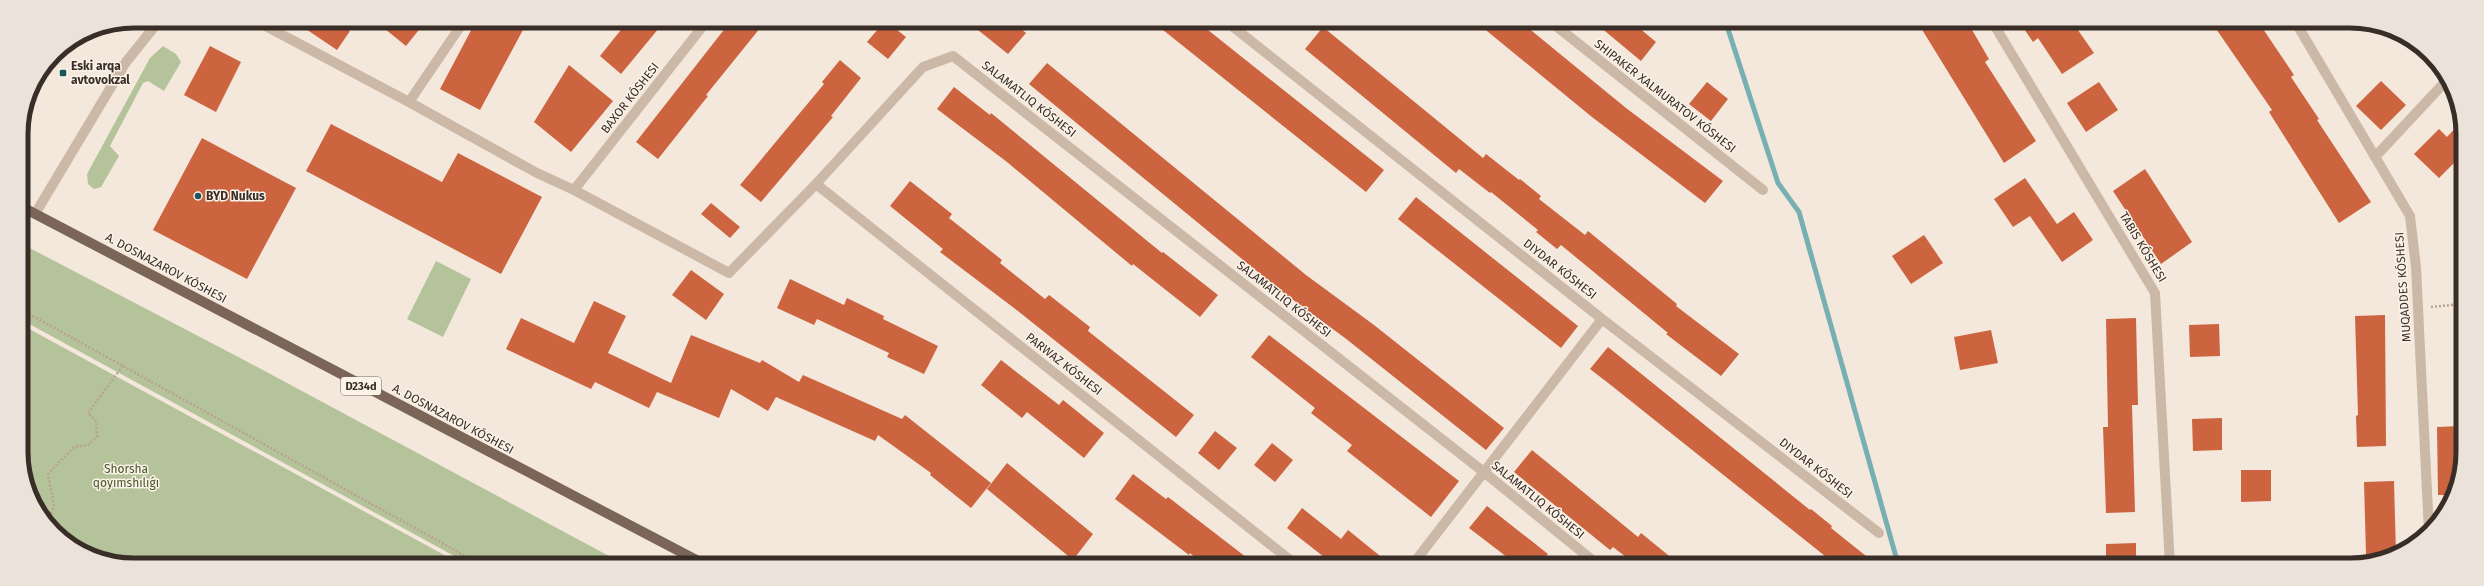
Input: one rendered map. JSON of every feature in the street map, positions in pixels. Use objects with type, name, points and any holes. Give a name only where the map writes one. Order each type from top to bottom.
[{"type":"main road","name":"A. DOSNAZAROV KÓSHESI","points":[[28,210],[692,558]]},
{"type":"street","points":[[35,214],[126,62],[154,28]]},
{"type":"street","points":[[269,28],[409,102],[537,173],[574,190],[729,273],[816,184],[923,67],[953,56],[1485,473],[1590,558]]},
{"type":"street","points":[[409,102],[459,28]]},
{"type":"street","name":"BAXOR KÓSHESI","points":[[574,190],[701,28]]},
{"type":"street","name":"DIYDAR KÓSHESI","points":[[1235,28],[1602,319],[1879,533]]},
{"type":"street","points":[[1559,28],[1763,190]]},
{"type":"street","points":[[1996,28],[2155,293],[2170,558]]},
{"type":"street","name":"MUQADDES KÓSHESI","points":[[2299,28],[2410,216],[2416,267],[2429,523]]},
{"type":"street","points":[[2375,157],[2443,84]]},
{"type":"street","name":"PARWAZ KÓSHESI","points":[[816,184],[1287,558]]},
{"type":"street","points":[[1418,558],[1485,473],[1602,319]]},
{"type":"path","points":[[2418,308],[2456,304]]},
{"type":"path","points":[[28,313],[124,364],[469,558]]},
{"type":"path","points":[[50,517],[54,506],[48,474],[74,447],[88,445],[97,437],[96,421],[88,413],[124,364]]},
{"type":"green space","points":[[163,46],[176,54],[181,62],[164,91],[148,81],[143,83],[110,146],[119,156],[101,187],[94,189],[88,184],[87,174],[150,58]]},
{"type":"green space","points":[[28,247],[244,360],[613,558],[458,558],[28,323]]},
{"type":"green space","points":[[436,261],[471,279],[443,337],[407,319]]},
{"type":"green space","name":"Shorsha qoyımshılıǵı","points":[[28,328],[450,558],[134,558],[113,556],[93,550],[81,544],[69,536],[50,517],[36,493],[30,473],[28,459]]},
{"type":"building","points":[[304,28],[346,28],[350,31],[337,50]]},
{"type":"building","points":[[386,28],[420,28],[406,46],[385,29]]},
{"type":"building","points":[[472,28],[524,28],[480,110],[440,89]]},
{"type":"building","points":[[622,28],[659,28],[621,74],[600,56]]},
{"type":"building","points":[[725,28],[760,28],[706,95],[708,96],[658,159],[636,142]]},
{"type":"building","points":[[879,28],[895,28],[906,37],[888,59],[867,42]]},
{"type":"building","points":[[976,28],[1020,28],[1026,33],[1008,54]]},
{"type":"building","points":[[1161,28],[1206,28],[1384,170],[1366,192]]},
{"type":"building","points":[[1322,28],[1324,28],[1483,158],[1486,154],[1519,180],[1520,179],[1541,196],[1539,199],[1585,235],[1588,231],[1677,304],[1676,306],[1739,354],[1721,376],[1666,334],[1668,333],[1561,245],[1557,249],[1536,232],[1538,230],[1491,192],[1490,193],[1459,169],[1456,173],[1305,49]]},
{"type":"building","points":[[1483,28],[1528,28],[1626,108],[1723,181],[1705,203],[1592,117]]},
{"type":"building","points":[[1601,28],[1639,28],[1656,42],[1641,61]]},
{"type":"building","points":[[1921,28],[1971,28],[1989,59],[1985,62],[2036,141],[2004,163]]},
{"type":"building","points":[[2023,28],[2076,28],[2094,53],[2062,74],[2038,38],[2033,42]]},
{"type":"building","points":[[2215,28],[2262,28],[2294,75],[2291,77],[2319,119],[2317,120],[2371,202],[2339,223],[2269,112],[2272,110]]},
{"type":"building","points":[[210,46],[241,62],[216,112],[184,95]]},
{"type":"building","points":[[840,60],[861,78],[831,116],[833,117],[761,202],[740,185],[824,84],[822,82]]},
{"type":"building","points":[[1047,63],[1306,275],[1374,325],[1504,428],[1486,450],[1345,338],[1281,291],[1029,84]]},
{"type":"building","points":[[569,65],[613,101],[571,152],[534,122]]},
{"type":"building","points":[[2381,81],[2406,105],[2381,130],[2356,106]]},
{"type":"building","points":[[1707,82],[1728,99],[1711,121],[1689,104]]},
{"type":"building","points":[[2099,82],[2118,110],[2086,132],[2067,103]]},
{"type":"building","points":[[954,87],[990,115],[991,113],[1162,253],[1163,252],[1218,295],[1200,317],[1133,264],[1132,266],[1007,162],[937,109]]},
{"type":"building","points":[[331,124],[442,182],[458,153],[542,197],[501,274],[306,171]]},
{"type":"building","points":[[2456,128],[2456,161],[2439,178],[2414,154],[2439,129],[2447,137]]},
{"type":"building","points":[[202,138],[296,188],[247,279],[153,230]]},
{"type":"building","points":[[2145,169],[2192,242],[2161,264],[2113,191]]},
{"type":"building","points":[[2025,178],[2057,224],[2074,212],[2093,240],[2062,262],[2030,216],[2013,227],[1994,199]]},
{"type":"building","points":[[910,181],[952,214],[949,218],[1002,260],[1000,263],[1045,299],[1049,295],[1090,327],[1088,331],[1194,415],[1176,437],[1014,308],[940,252],[943,249],[890,206]]},
{"type":"building","points":[[1416,197],[1578,326],[1561,348],[1398,219]]},
{"type":"building","points":[[711,203],[740,227],[730,238],[701,214]]},
{"type":"building","points":[[1924,235],[1943,263],[1911,284],[1892,256]]},
{"type":"building","points":[[691,270],[724,294],[706,320],[672,295]]},
{"type":"building","points":[[790,279],[844,305],[847,298],[884,316],[883,319],[938,346],[924,374],[887,357],[889,353],[817,319],[814,325],[777,308]]},
{"type":"building","points":[[594,301],[626,316],[608,353],[671,383],[691,335],[760,363],[762,360],[799,382],[803,375],[902,419],[905,415],[991,483],[971,508],[930,475],[931,473],[878,435],[875,441],[776,397],[768,411],[731,389],[719,418],[657,392],[649,408],[595,382],[591,389],[506,349],[521,318],[574,343]]},
{"type":"building","points":[[2385,315],[2386,446],[2357,447],[2356,416],[2358,415],[2355,316]]},
{"type":"building","points":[[2136,318],[2138,405],[2132,405],[2135,512],[2106,513],[2103,427],[2108,427],[2106,319]]},
{"type":"building","points":[[2219,324],[2220,356],[2190,357],[2189,325]]},
{"type":"building","points":[[1991,330],[1998,363],[1960,370],[1954,337]]},
{"type":"building","points":[[1269,335],[1459,481],[1431,517],[1347,451],[1352,445],[1311,413],[1315,408],[1251,357]]},
{"type":"building","points":[[1608,347],[1810,510],[1811,509],[1832,526],[1831,528],[1868,558],[1827,558],[1590,369]]},
{"type":"building","points":[[1001,360],[1059,405],[1063,400],[1104,433],[1084,458],[1027,412],[1022,418],[981,385]]},
{"type":"building","points":[[2222,418],[2222,450],[2193,451],[2192,419]]},
{"type":"building","points":[[2456,426],[2455,466],[2447,495],[2438,495],[2437,427]]},
{"type":"building","points":[[1215,431],[1237,448],[1219,470],[1198,453]]},
{"type":"building","points":[[1272,443],[1293,460],[1275,482],[1254,465]]},
{"type":"building","points":[[1532,450],[1638,537],[1641,533],[1672,558],[1627,558],[1613,547],[1610,550],[1514,472]]},
{"type":"building","points":[[1007,463],[1093,534],[1075,558],[1071,558],[987,489]]},
{"type":"building","points":[[2241,470],[2271,470],[2271,501],[2241,502]]},
{"type":"building","points":[[1133,474],[1166,499],[1168,497],[1247,558],[1196,558],[1190,553],[1189,555],[1115,499]]},
{"type":"building","points":[[2394,481],[2396,548],[2374,555],[2366,555],[2364,482]]},
{"type":"building","points":[[1487,506],[1548,554],[1544,558],[1508,558],[1469,528]]},
{"type":"building","points":[[1302,508],[1341,539],[1348,530],[1383,558],[1325,558],[1287,528]]},
{"type":"building","points":[[2136,543],[2136,558],[2106,558],[2106,544]]},
{"type":"waterway","points":[[1728,28],[1778,183],[1799,212],[1896,558]]},
{"type":"place","name":"Eski arqa avtovokzal","points":[[63,73]]},
{"type":"place","name":"BYD Nukus","points":[[198,196]]}]
